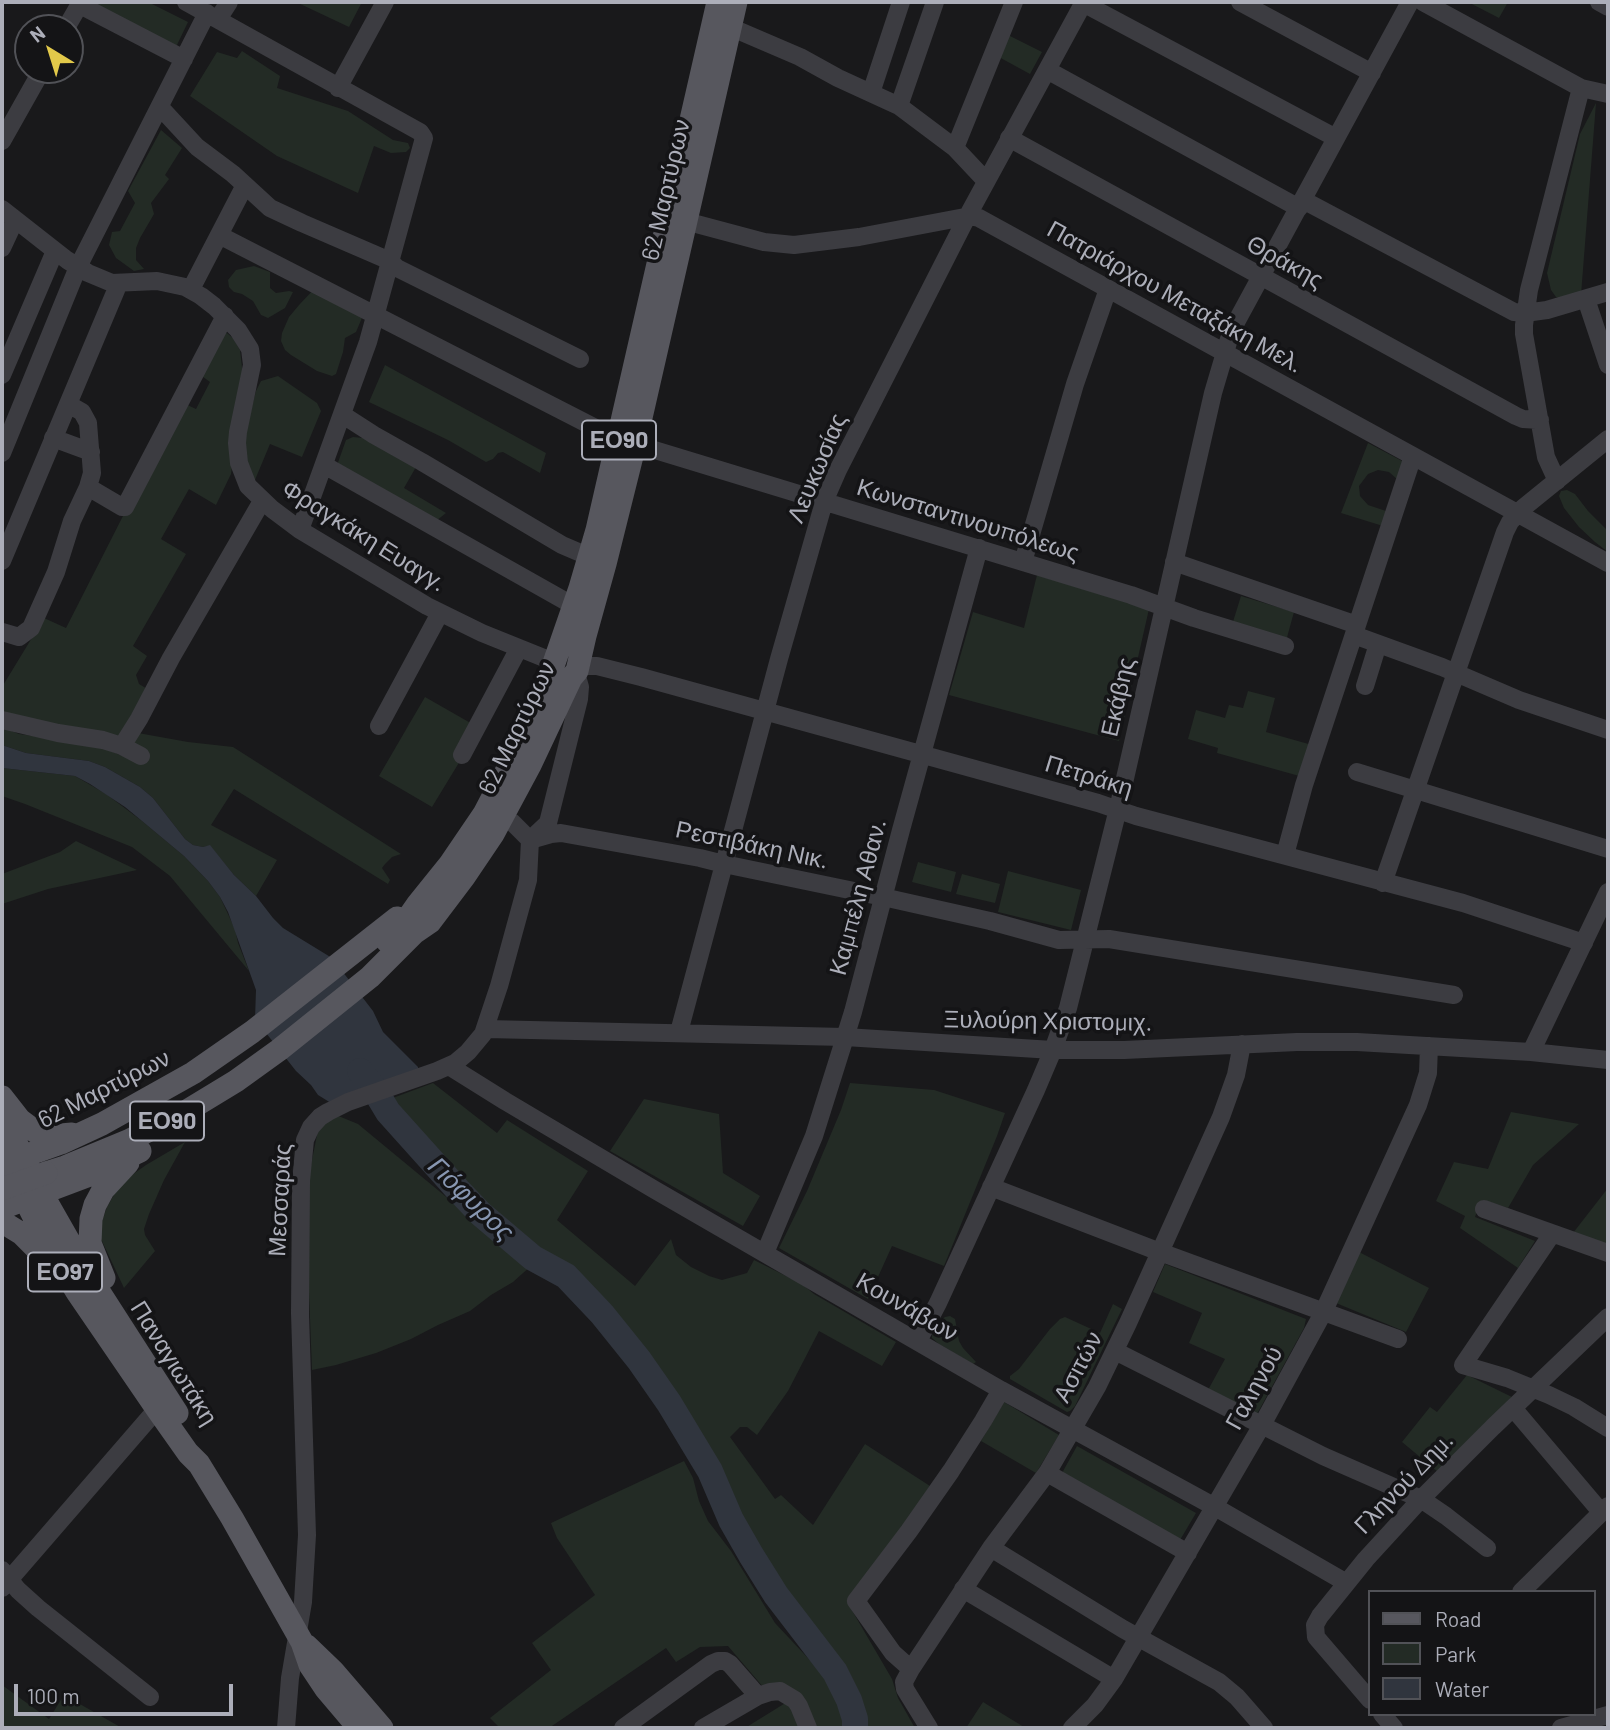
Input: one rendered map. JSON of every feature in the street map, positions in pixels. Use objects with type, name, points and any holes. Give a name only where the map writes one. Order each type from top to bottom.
[{"type":"main road","name":"62 Μαρτύρων","points":[[678,220],[718,2]]},
{"type":"main road","name":"62 Μαρτύρων","points":[[21,1172],[117,1133],[176,1103],[232,1066],[273,1045],[355,980],[397,931],[424,913],[477,859],[502,819],[530,765],[567,667],[627,442],[678,220],[736,2]]},
{"type":"main road","name":"62 Μαρτύρων","points":[[355,980],[391,922],[424,913],[450,864],[490,803],[520,745],[567,667],[574,606],[627,442]]},
{"type":"main road","name":"ΕΟ90","points":[[2,1208],[21,1172],[104,1169],[202,1118],[246,1091],[273,1045],[355,980]]},
{"type":"main road","name":"62 Μαρτύρων","points":[[2,1189],[21,1172],[82,1133],[194,1073],[273,1045]]},
{"type":"main road","points":[[2,1097],[20,1120],[36,1132],[59,1136],[82,1133]]},
{"type":"main road","name":"Παναγιωτάκη","points":[[2,1116],[48,1245],[157,1409],[199,1464]]},
{"type":"main road","points":[[128,1336],[92,1249],[89,1237],[91,1219],[95,1205],[113,1177],[150,1146]]},
{"type":"main road","name":"Παναγιωτάκη","points":[[21,1172],[183,1421],[194,1444],[199,1464]]},
{"type":"main road","points":[[2,1223],[27,1239],[77,1292]]},
{"type":"main road","name":"ΕΟ97","points":[[199,1464],[299,1638],[306,1659],[359,1728]]},
{"type":"main road","name":"ΕΟ97","points":[[299,1638],[333,1671],[382,1728]]},
{"type":"street","points":[[186,2],[420,132],[424,138],[368,342],[300,530]]},
{"type":"street","points":[[2,453],[78,267],[184,59],[213,16],[229,2]]},
{"type":"street","points":[[338,88],[385,2]]},
{"type":"street","points":[[871,93],[901,2]]},
{"type":"street","points":[[899,106],[935,2]]},
{"type":"street","points":[[955,148],[1014,2]]},
{"type":"street","points":[[1084,2],[1336,138]]},
{"type":"street","name":"Λευκωσίας","points":[[679,1032],[824,502],[967,217],[1084,2]]},
{"type":"street","points":[[1240,2],[1372,73]]},
{"type":"street","name":"Εκάβης","points":[[918,1341],[939,1303],[1053,1050],[1068,1008],[1118,809],[1163,606],[1224,353],[1234,326],[1410,2]]},
{"type":"street","points":[[1423,2],[1581,88],[1606,89]]},
{"type":"street","points":[[1599,2],[1608,7]]},
{"type":"street","points":[[80,3],[184,59]]},
{"type":"street","points":[[730,27],[800,57],[899,106],[955,148],[986,181]]},
{"type":"street","points":[[1047,70],[1301,204],[1514,312],[1548,310],[1608,292]]},
{"type":"street","points":[[2,141],[34,84]]},
{"type":"street","points":[[1557,481],[1546,457],[1524,334],[1525,313],[1528,290],[1581,88]]},
{"type":"street","points":[[160,107],[197,147],[270,208],[390,261],[397,268],[580,359]]},
{"type":"street","name":"Θράκης","points":[[1009,138],[1516,416],[1539,420]]},
{"type":"street","points":[[191,289],[245,185]]},
{"type":"street","points":[[2,248],[8,214]]},
{"type":"street","name":"Φραγκάκη Ευαγγ.","points":[[8,214],[55,251],[104,281],[174,283],[191,289],[225,316],[242,335],[251,353],[250,379],[238,432],[238,455],[244,480],[252,492],[279,516],[440,613],[567,667]]},
{"type":"street","name":"Πατριάρχου Μεταξάκη Μελ.","points":[[678,220],[764,242],[794,245],[859,237],[967,217],[979,218],[1608,563]]},
{"type":"street","name":"Κωνσταντινουπόλεως","points":[[219,235],[627,442],[979,548],[1285,646]]},
{"type":"street","points":[[2,375],[55,251]]},
{"type":"street","points":[[2,561],[119,283]]},
{"type":"street","points":[[1023,562],[1075,384],[1108,289]]},
{"type":"street","points":[[1586,299],[1608,365]]},
{"type":"street","points":[[88,487],[125,507],[225,316]]},
{"type":"street","points":[[2,632],[19,637],[31,628],[56,572],[72,520],[88,487],[92,473],[90,432],[85,416],[68,404]]},
{"type":"street","points":[[343,415],[562,545],[590,557]]},
{"type":"street","points":[[53,438],[91,452]]},
{"type":"street","points":[[1383,883],[1505,531],[1518,512],[1605,447]]},
{"type":"street","points":[[1285,855],[1304,785],[1413,456]]},
{"type":"street","points":[[324,466],[574,606]]},
{"type":"street","points":[[122,746],[262,501]]},
{"type":"street","name":"Καμπέλη Αθαν.","points":[[765,1253],[814,1136],[853,1012],[979,548]]},
{"type":"street","points":[[1174,562],[1356,630],[1378,643],[1507,695],[1608,730]]},
{"type":"street","points":[[379,726],[440,613]]},
{"type":"street","points":[[1365,686],[1378,643]]},
{"type":"street","points":[[462,755],[519,648]]},
{"type":"street","name":"Πετράκη","points":[[567,667],[597,666],[641,677],[1136,816],[1486,910],[1584,943]]},
{"type":"street","points":[[502,819],[513,823],[530,840],[548,823],[579,699],[580,687],[567,667]]},
{"type":"street","points":[[2,720],[94,738],[122,746],[141,756]]},
{"type":"street","points":[[1357,772],[1608,849]]},
{"type":"street","name":"Ρεστιβάκη Νικ.","points":[[530,840],[561,834],[700,858],[990,921],[1059,940],[1109,939],[1454,995]]},
{"type":"street","name":"Μεσσαράς","points":[[286,1728],[290,1678],[299,1638],[303,1602],[307,1535],[300,1313],[302,1161],[305,1140],[320,1117],[336,1108],[449,1066],[480,1039],[486,1029],[499,986],[528,880],[530,840]]},
{"type":"street","points":[[1531,1052],[1608,892]]},
{"type":"street","name":"Ξυλούρη Χριστομιχ.","points":[[486,1029],[845,1037],[1053,1050],[1346,1042],[1531,1052],[1608,1060]]},
{"type":"street","name":"Ασιτών","points":[[907,1677],[991,1548],[1046,1473],[1115,1352],[1221,1117],[1236,1075],[1242,1044]]},
{"type":"street","name":"Γαληνού","points":[[1072,1728],[1095,1705],[1114,1679],[1262,1425],[1323,1313],[1418,1105],[1427,1073],[1429,1046]]},
{"type":"street","name":"Κουνάβων","points":[[449,1066],[540,1122],[1001,1390],[1215,1507],[1345,1582]]},
{"type":"street","points":[[991,1187],[1398,1339]]},
{"type":"street","points":[[1484,1209],[1608,1253]]},
{"type":"street","points":[[1552,1234],[1463,1365],[1535,1388],[1608,1428]]},
{"type":"street","name":"Γληνού Δημ.","points":[[1368,1698],[1314,1632],[1320,1616],[1345,1582],[1421,1499],[1608,1317]]},
{"type":"street","points":[[1115,1352],[1323,1456],[1421,1499],[1487,1548]]},
{"type":"street","points":[[929,1728],[907,1677],[856,1601],[951,1471],[1001,1390]]},
{"type":"street","points":[[1513,1408],[1605,1509],[1523,1590]]},
{"type":"street","points":[[150,1698],[4,1579],[157,1409]]},
{"type":"street","points":[[1046,1473],[1188,1553]]},
{"type":"street","points":[[991,1548],[1219,1682],[1237,1697],[1264,1728]]},
{"type":"street","points":[[963,1590],[1114,1679]]},
{"type":"street","points":[[623,1728],[718,1661],[730,1664],[758,1696]]},
{"type":"street","points":[[703,1728],[758,1696],[770,1692],[787,1694],[795,1700],[808,1728]]},
{"type":"street","points":[[1560,1728],[1608,1715]]},
{"type":"green space","points":[[89,2],[148,2],[188,22],[176,47]]},
{"type":"green space","points":[[296,2],[362,2],[349,27]]},
{"type":"green space","points":[[1468,2],[1508,2],[1499,18]]},
{"type":"green space","points":[[1008,35],[1042,52],[1030,74],[997,56]]},
{"type":"green space","points":[[242,51],[280,76],[277,88],[348,111],[393,140],[408,143],[410,148],[406,152],[391,153],[374,146],[358,193],[277,156],[190,96],[217,52],[237,58]]},
{"type":"green space","points":[[1596,103],[1581,295],[1563,300],[1556,297],[1551,290],[1547,273],[1580,134]]},
{"type":"green space","points":[[161,130],[182,148],[165,175],[169,179],[151,203],[154,214],[136,248],[136,260],[144,269],[134,271],[116,258],[109,245],[112,232],[120,231],[135,203],[128,191]]},
{"type":"green space","points":[[254,266],[270,272],[270,288],[276,293],[293,292],[285,308],[268,318],[261,315],[253,301],[229,287],[228,280],[236,270]]},
{"type":"green space","points":[[316,287],[364,313],[356,332],[345,338],[336,374],[332,376],[317,371],[291,355],[281,341],[289,317]]},
{"type":"green space","points":[[222,329],[233,338],[240,350],[243,376],[231,474],[216,505],[189,489],[161,539],[186,554],[133,646],[147,656],[136,675],[139,684],[149,690],[122,737],[2,714],[2,687],[44,618],[66,628],[181,402],[196,409],[210,382],[199,374]]},
{"type":"green space","points":[[385,365],[546,453],[540,473],[503,452],[486,462],[448,440],[369,402]]},
{"type":"green space","points":[[278,376],[317,403],[321,411],[302,457],[270,444],[252,487],[244,448],[247,426],[261,381]]},
{"type":"green space","points":[[353,437],[363,438],[416,467],[404,488],[446,513],[436,521],[336,468],[346,440]]},
{"type":"green space","points":[[1368,443],[1404,462],[1398,480],[1389,472],[1378,470],[1368,474],[1359,486],[1360,496],[1368,505],[1389,512],[1383,526],[1341,513]]},
{"type":"green space","points":[[1567,490],[1575,494],[1608,531],[1608,552],[1579,527],[1564,508],[1559,496],[1561,491]]},
{"type":"green space","points":[[1037,575],[1149,609],[1119,741],[949,695],[973,612],[1024,628]]},
{"type":"green space","points":[[1241,596],[1294,612],[1286,641],[1232,625]]},
{"type":"green space","points":[[1248,691],[1275,698],[1266,732],[1312,745],[1303,777],[1217,753],[1218,748],[1188,739],[1196,710],[1225,718],[1229,705],[1243,708]]},
{"type":"green space","points":[[425,697],[474,725],[460,761],[432,807],[379,776]]},
{"type":"green space","points":[[2,727],[19,734],[93,744],[140,763],[131,746],[138,733],[233,747],[401,854],[392,857],[382,868],[390,880],[388,884],[234,789],[211,825],[277,860],[256,896],[210,846],[193,845],[185,839],[153,798],[140,787],[89,761],[26,753],[2,745]]},
{"type":"green space","points":[[2,768],[75,776],[106,794],[142,821],[184,856],[220,897],[235,929],[249,971],[170,876],[132,847],[2,796]]},
{"type":"green space","points":[[76,841],[137,870],[48,889],[2,904],[2,874],[60,852]]},
{"type":"green space","points":[[918,862],[956,872],[951,892],[912,882]]},
{"type":"green space","points":[[1008,871],[1081,890],[1071,930],[998,912]]},
{"type":"green space","points":[[962,874],[1000,884],[995,903],[956,894]]},
{"type":"green space","points":[[433,1083],[497,1133],[507,1120],[588,1171],[557,1220],[635,1286],[671,1239],[676,1255],[709,1276],[722,1280],[747,1273],[754,1260],[802,1284],[814,1294],[896,1342],[882,1366],[819,1331],[788,1391],[757,1435],[747,1427],[740,1427],[730,1437],[775,1499],[781,1495],[813,1525],[865,1444],[930,1486],[850,1607],[892,1679],[898,1698],[915,1728],[867,1728],[860,1703],[840,1668],[774,1580],[741,1528],[714,1466],[676,1402],[641,1354],[602,1305],[570,1274],[495,1216],[390,1099]]},
{"type":"green space","points":[[850,1083],[934,1090],[1005,1113],[944,1266],[892,1246],[868,1299],[779,1248],[807,1191]]},
{"type":"green space","points":[[644,1099],[719,1114],[723,1173],[760,1196],[743,1226],[610,1151]]},
{"type":"green space","points":[[1511,1112],[1579,1124],[1533,1165],[1508,1208],[1483,1200],[1478,1209],[1475,1217],[1535,1241],[1518,1268],[1460,1228],[1465,1216],[1436,1201],[1454,1162],[1488,1169]]},
{"type":"green space","points":[[336,1115],[358,1124],[532,1265],[513,1282],[470,1311],[376,1353],[312,1370],[308,1180],[318,1130]]},
{"type":"green space","points":[[185,1142],[164,1180],[144,1229],[155,1251],[124,1288],[101,1239],[101,1224],[107,1207],[116,1191],[129,1177]]},
{"type":"green space","points":[[1608,1188],[1608,1245],[1573,1233]]},
{"type":"green space","points":[[1359,1252],[1429,1288],[1406,1332],[1336,1303]]},
{"type":"green space","points":[[1165,1264],[1306,1319],[1304,1328],[1257,1414],[1208,1390],[1225,1359],[1189,1343],[1202,1313],[1153,1292]]},
{"type":"green space","points":[[1113,1304],[1122,1309],[1075,1406],[1070,1411],[1067,1412],[1010,1379],[1060,1319],[1065,1317],[1100,1333]]},
{"type":"green space","points":[[950,1316],[955,1319],[959,1341],[976,1362],[973,1364],[932,1338],[941,1320]]},
{"type":"green space","points":[[1467,1375],[1512,1397],[1438,1472],[1402,1442],[1430,1407],[1437,1412]]},
{"type":"green space","points":[[1004,1402],[1059,1435],[1036,1473],[981,1441]]},
{"type":"green space","points":[[1077,1446],[1196,1513],[1180,1540],[1062,1473]]},
{"type":"green space","points":[[684,1461],[708,1521],[731,1551],[775,1623],[820,1671],[843,1706],[847,1728],[814,1728],[811,1720],[764,1688],[728,1646],[700,1647],[676,1662],[666,1648],[549,1728],[500,1728],[490,1718],[551,1670],[532,1643],[595,1595],[557,1538],[551,1523]]},
{"type":"green space","points":[[2,1685],[49,1719],[64,1695],[122,1728],[2,1728]]},
{"type":"green space","points":[[787,1702],[801,1728],[745,1728]]},
{"type":"green space","points":[[983,1702],[1024,1727],[1026,1728],[966,1728]]},
{"type":"water","points":[[2,745],[26,753],[89,761],[140,787],[153,798],[185,839],[193,845],[210,845],[283,928],[332,958],[373,1011],[383,1032],[418,1067],[418,1071],[331,1103],[318,1095],[255,1019],[256,990],[228,912],[208,881],[184,856],[125,807],[90,784],[75,776],[2,768]]},
{"type":"waterway","name":"Γιόφυρος","points":[[360,1071],[388,1112],[481,1214],[533,1258],[566,1276],[602,1314],[639,1360],[669,1403],[710,1471],[731,1520],[776,1595],[835,1672],[849,1700],[855,1728]]}]
